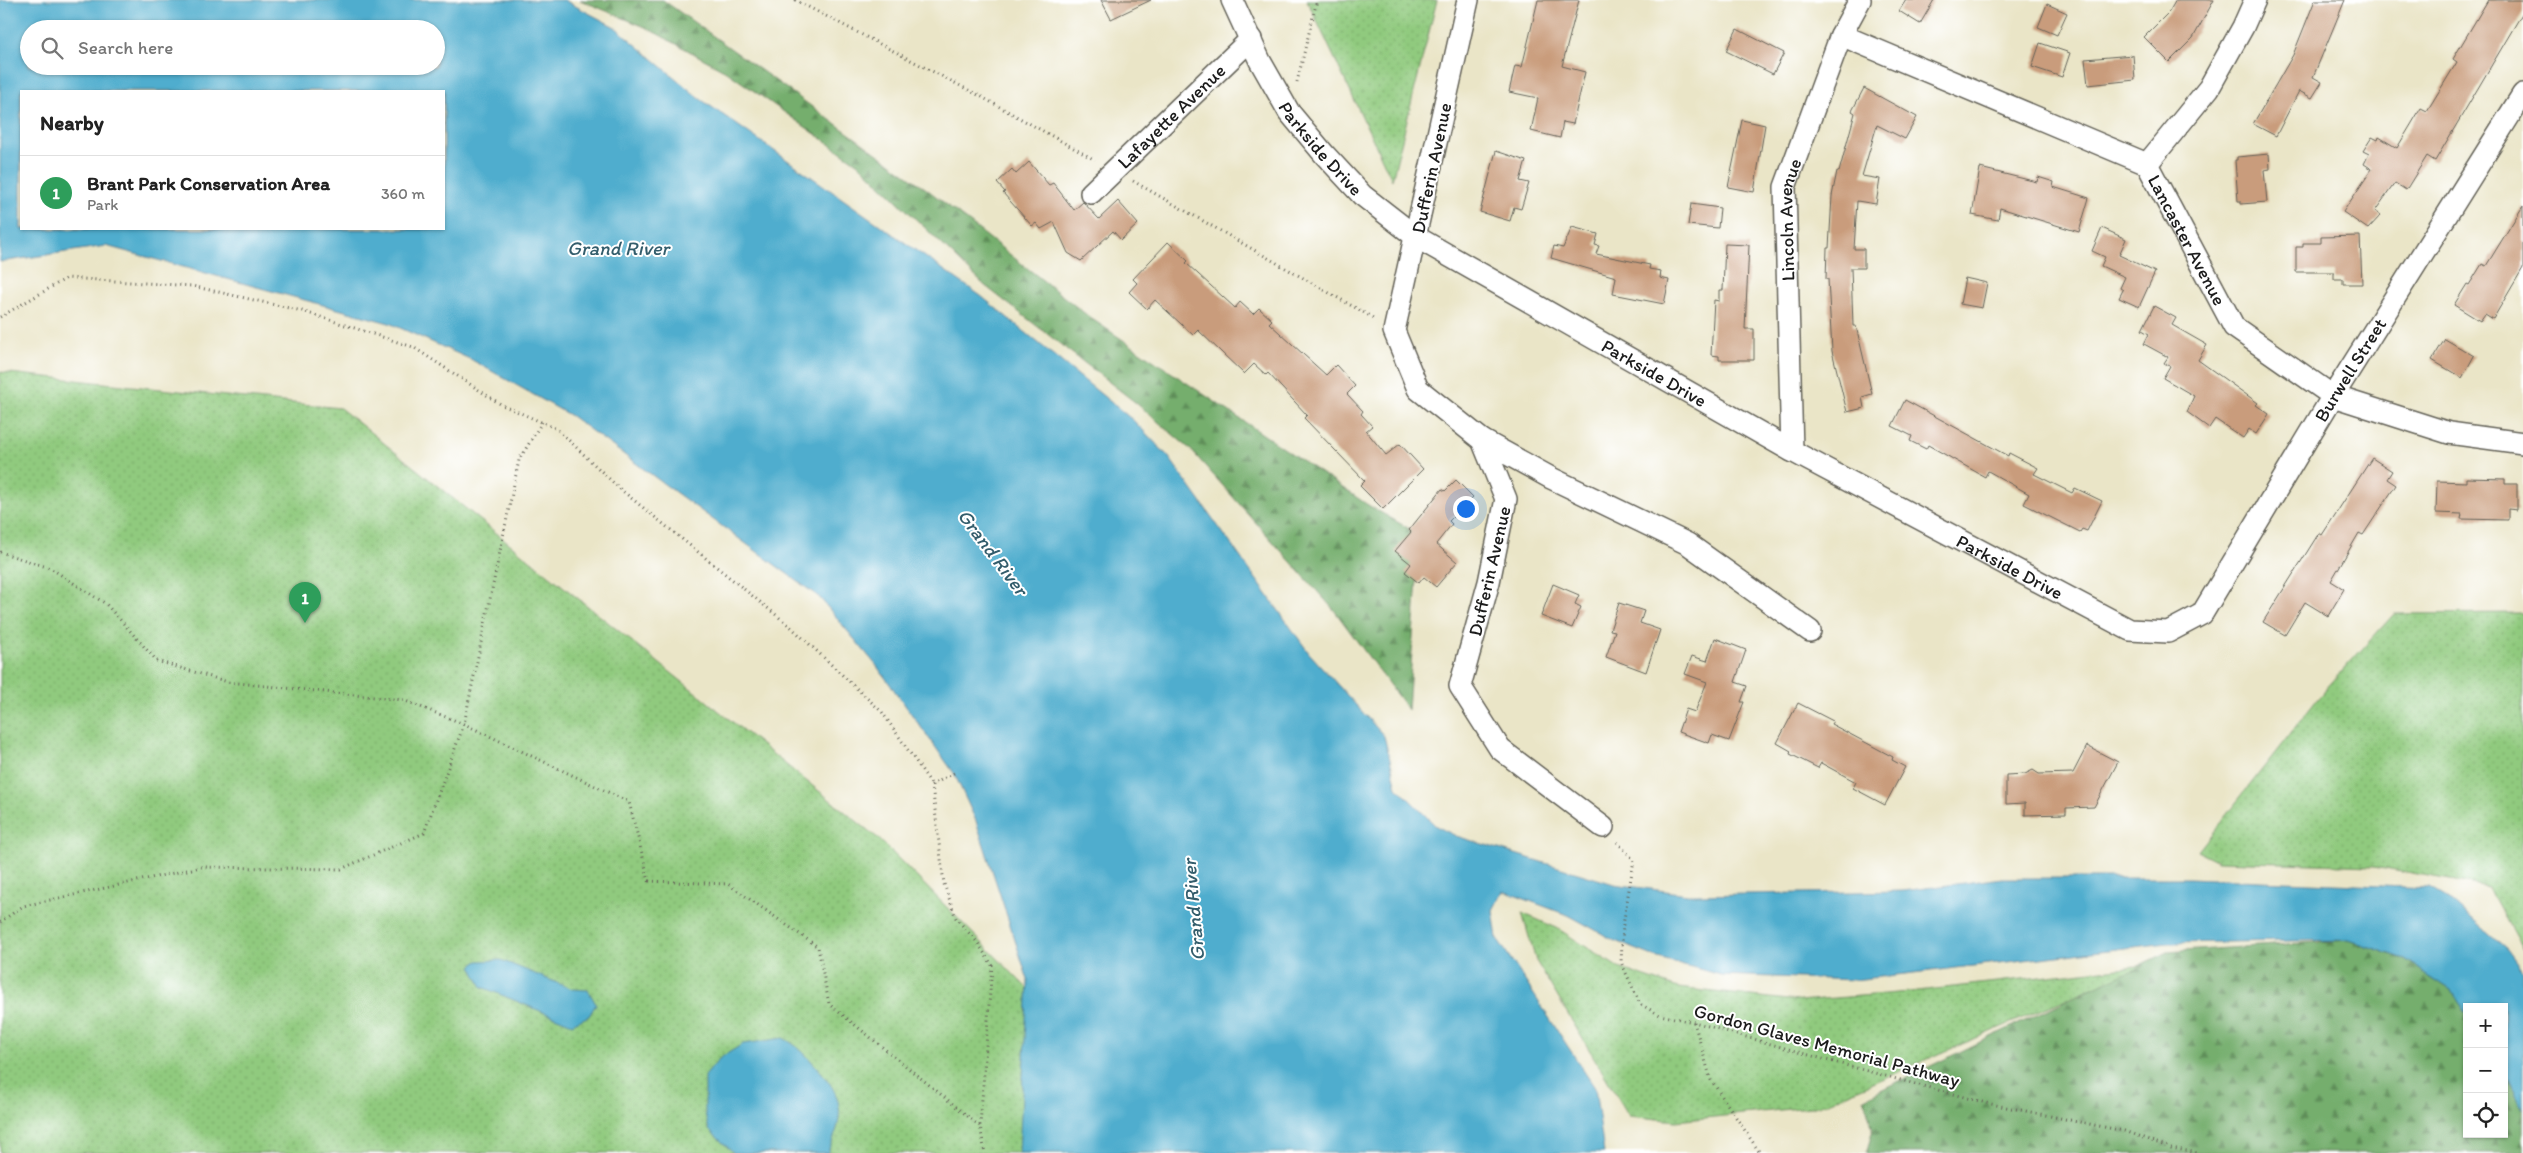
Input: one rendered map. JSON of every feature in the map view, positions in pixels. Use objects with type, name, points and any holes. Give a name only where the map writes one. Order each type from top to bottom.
[{"type":"street","name":"Parkside Drive","points":[[1232,0],[1250,39],[1289,112],[1362,195],[1416,237],[1792,451],[2130,630],[2168,632]]},
{"type":"street","name":"Dufferin Avenue","points":[[1468,0],[1394,331],[1418,389],[1482,440],[1506,499],[1489,582],[1460,686],[1500,749],[1603,826]]},
{"type":"street","name":"Lincoln Avenue","points":[[1792,451],[1785,187],[1841,35],[1860,0]]},
{"type":"street","points":[[2147,164],[2209,88],[2243,27],[2255,0]]},
{"type":"street","name":"Lancaster Avenue","points":[[1841,35],[2147,164],[2234,326],[2333,396],[2449,433],[2523,443]]},
{"type":"street","name":"Lafayette Avenue","points":[[1091,193],[1250,39]]},
{"type":"street","name":"Burwell Street","points":[[2168,632],[2202,614],[2333,396],[2523,94]]},
{"type":"street","points":[[1482,440],[1551,478],[1688,544],[1810,631]]},
{"type":"path","points":[[795,0],[980,96],[1114,170],[1394,331]]},
{"type":"path","points":[[1289,112],[1317,0]]},
{"type":"path","points":[[0,317],[67,278],[192,286],[302,311],[413,347],[502,405],[557,429],[620,489],[791,627],[882,712],[932,784],[944,884],[956,918],[977,942],[992,965],[980,1126],[985,1153]]},
{"type":"path","points":[[0,922],[23,906],[201,867],[340,869],[424,833],[464,724],[519,460],[542,422]]},
{"type":"path","points":[[0,552],[50,568],[106,604],[157,661],[228,682],[403,700],[464,724],[629,802],[649,881],[728,884],[818,947],[829,1004],[980,1126]]},
{"type":"path","points":[[932,784],[954,773]]},
{"type":"path","name":"Gordon Glaves Memorial Pathway","points":[[1603,826],[1634,860],[1623,925],[1622,962],[1640,1004],[1660,1015],[1694,1022],[1986,1103],[2124,1131],[2171,1148],[2198,1153]]},
{"type":"path","points":[[1694,1022],[1711,1080],[1760,1153]]},
{"type":"green space","points":[[580,0],[663,0],[928,190],[1092,319],[1368,505],[1420,535],[1408,710],[1334,610],[1190,449],[1136,403],[984,285],[861,166],[724,70],[645,27]]},
{"type":"green space","points":[[1307,0],[1437,0],[1392,180]]},
{"type":"green space","points":[[0,372],[340,408],[879,839],[1191,1153],[0,1153]]},
{"type":"green space","points":[[2523,613],[2523,950],[2488,887],[2374,866],[2218,861],[2198,851],[2323,692],[2394,614]]},
{"type":"green space","points":[[1522,913],[1557,928],[1619,968],[1678,988],[1798,1001],[1909,992],[2145,965],[1819,1106],[1676,1121],[1629,1116],[1536,961]]},
{"type":"green space","points":[[2349,940],[2402,958],[2451,990],[2463,1008],[2463,1138],[2508,1138],[2508,1080],[2523,1109],[2523,1153],[1866,1153],[1873,1130],[1864,1098],[2167,952]]},
{"type":"water","name":"Grand River","points":[[0,0],[564,0],[615,27],[699,98],[981,296],[1134,421],[1168,456],[1309,653],[1384,736],[1397,787],[1436,826],[1456,836],[1614,884],[1695,895],[1903,891],[2002,878],[2189,878],[2429,888],[2453,902],[2507,949],[2523,971],[2523,1109],[2508,1080],[2508,1003],[2463,1003],[2463,1008],[2451,990],[2402,958],[2349,940],[2168,943],[1854,980],[1721,975],[1658,958],[1615,941],[1570,916],[1503,891],[1493,910],[1497,938],[1595,1088],[1604,1153],[1019,1153],[1028,980],[976,821],[954,773],[876,665],[819,597],[571,416],[472,360],[389,323],[106,246],[0,262]]},
{"type":"water","points":[[501,960],[572,989],[588,990],[596,1004],[589,1016],[572,1024],[482,987],[471,966],[478,961]]},
{"type":"water","points":[[783,1038],[804,1053],[815,1065],[825,1076],[837,1097],[839,1116],[833,1139],[827,1153],[734,1153],[709,1130],[705,1114],[705,1076],[720,1058],[743,1044]]},
{"type":"building","points":[[1101,0],[1151,0],[1111,19]]},
{"type":"building","points":[[1538,0],[1579,0],[1562,66],[1585,72],[1573,124],[1563,122],[1560,138],[1531,131],[1538,98],[1509,92],[1515,66],[1522,67]]},
{"type":"building","points":[[1906,0],[1934,0],[1920,24],[1899,11]]},
{"type":"building","points":[[2176,0],[2214,0],[2193,38],[2169,62],[2144,37],[2169,12]]},
{"type":"building","points":[[2315,0],[2345,0],[2313,77],[2322,82],[2312,98],[2299,91],[2276,136],[2253,124],[2293,55]]},
{"type":"building","points":[[2488,0],[2523,0],[2523,12],[2435,161],[2427,156],[2406,190],[2395,183],[2375,211],[2381,215],[2368,229],[2343,212],[2372,169],[2364,164],[2369,154],[2363,151],[2372,137],[2378,140],[2379,137],[2397,148],[2421,108],[2427,111],[2457,62],[2453,59]]},
{"type":"building","points":[[2047,4],[2067,13],[2057,35],[2038,27]]},
{"type":"building","points":[[1737,29],[1784,53],[1773,74],[1726,51]]},
{"type":"building","points":[[2040,43],[2070,53],[2062,77],[2032,67]]},
{"type":"building","points":[[2133,55],[2135,80],[2088,85],[2085,59]]},
{"type":"building","points":[[1864,88],[1917,117],[1905,139],[1877,125],[1862,176],[1880,179],[1876,204],[1857,201],[1854,249],[1864,249],[1864,268],[1851,268],[1853,326],[1856,326],[1872,394],[1862,397],[1864,408],[1847,412],[1832,351],[1828,279],[1826,279],[1827,248],[1829,248],[1832,196],[1837,171],[1839,172],[1855,113],[1852,111]]},
{"type":"building","points":[[1742,120],[1765,125],[1754,192],[1728,187]]},
{"type":"building","points":[[1496,151],[1526,161],[1520,181],[1529,183],[1521,209],[1514,207],[1510,221],[1480,212]]},
{"type":"building","points":[[2269,154],[2270,169],[2264,170],[2267,202],[2241,204],[2241,201],[2238,201],[2235,160],[2237,160],[2237,157]]},
{"type":"building","points":[[1029,162],[1049,185],[1053,183],[1074,210],[1083,202],[1099,219],[1118,201],[1138,224],[1121,240],[1113,231],[1081,261],[1068,253],[1054,222],[1041,229],[1036,223],[1032,226],[1003,193],[1005,192],[997,183],[1012,169],[1016,174]]},
{"type":"building","points":[[1980,168],[2037,182],[2038,177],[2054,182],[2053,187],[2089,198],[2079,232],[2000,208],[1998,220],[1972,215]]},
{"type":"building","points":[[1691,204],[1720,208],[1718,228],[1688,225]]},
{"type":"building","points":[[2523,206],[2523,268],[2493,319],[2485,314],[2480,321],[2454,305],[2482,264],[2486,266]]},
{"type":"building","points":[[1572,227],[1598,234],[1595,245],[1599,246],[1596,254],[1650,265],[1649,269],[1661,271],[1660,278],[1669,280],[1664,304],[1613,294],[1616,277],[1551,258],[1554,246],[1563,248]]},
{"type":"building","points":[[2102,228],[2126,239],[2119,255],[2155,272],[2139,307],[2119,298],[2123,290],[2120,288],[2125,277],[2101,266],[2105,257],[2092,251]]},
{"type":"building","points":[[2360,236],[2362,284],[2343,284],[2343,279],[2334,279],[2334,272],[2296,272],[2296,247],[2303,247],[2303,243],[2321,243],[2321,237]]},
{"type":"building","points":[[1168,242],[1188,261],[1186,263],[1235,308],[1240,302],[1253,314],[1259,308],[1272,320],[1269,323],[1326,375],[1336,365],[1355,386],[1347,394],[1363,411],[1361,414],[1372,426],[1366,431],[1386,455],[1400,444],[1423,469],[1383,509],[1360,486],[1365,481],[1304,418],[1307,415],[1268,373],[1266,375],[1254,364],[1244,374],[1198,330],[1193,335],[1155,300],[1147,309],[1129,292],[1137,283],[1133,279]]},
{"type":"building","points":[[1725,244],[1749,245],[1745,329],[1754,329],[1754,360],[1719,360],[1719,356],[1711,355],[1714,300],[1719,301],[1719,290],[1723,290]]},
{"type":"building","points":[[1965,278],[1987,283],[1982,308],[1960,304]]},
{"type":"building","points":[[2154,306],[2176,318],[2172,325],[2207,345],[2198,360],[2258,403],[2256,405],[2269,414],[2256,434],[2249,429],[2243,438],[2215,419],[2209,428],[2187,412],[2194,396],[2163,378],[2170,366],[2164,363],[2168,357],[2144,344],[2149,334],[2142,330]]},
{"type":"building","points":[[2445,339],[2474,356],[2462,378],[2432,360]]},
{"type":"building","points":[[1905,400],[2008,456],[2009,453],[2038,468],[2034,474],[2072,493],[2075,488],[2102,501],[2087,531],[2082,529],[2080,532],[2024,504],[2029,494],[1988,471],[1985,477],[1928,445],[1926,449],[1910,441],[1912,436],[1892,426]]},
{"type":"building","points":[[2372,458],[2392,471],[2387,479],[2396,485],[2363,535],[2359,533],[2331,581],[2344,589],[2328,616],[2305,602],[2285,635],[2263,622],[2319,533],[2322,535]]},
{"type":"building","points":[[2466,478],[2505,479],[2505,484],[2517,484],[2517,510],[2508,509],[2508,520],[2461,519],[2462,514],[2436,513],[2437,481],[2466,482]]},
{"type":"building","points":[[1456,480],[1473,497],[1449,521],[1452,524],[1436,544],[1457,562],[1436,587],[1424,577],[1419,583],[1405,572],[1411,564],[1395,551],[1411,532],[1409,530],[1442,489],[1445,491]]},
{"type":"building","points":[[1553,584],[1579,595],[1575,604],[1581,607],[1572,628],[1541,616]]},
{"type":"building","points":[[1619,603],[1644,611],[1640,623],[1660,630],[1646,672],[1606,657],[1615,631],[1610,630]]},
{"type":"building","points":[[1715,638],[1746,650],[1735,682],[1747,686],[1741,702],[1744,702],[1729,741],[1712,735],[1709,743],[1678,732],[1686,709],[1695,712],[1707,682],[1685,674],[1692,656],[1707,661]]},
{"type":"building","points":[[1798,703],[1833,721],[1831,724],[1893,757],[1892,760],[1905,767],[1885,805],[1853,788],[1856,782],[1821,763],[1818,768],[1790,754],[1791,751],[1777,743]]},
{"type":"building","points":[[2087,746],[2118,762],[2094,807],[2066,808],[2066,814],[2025,815],[2025,803],[2006,804],[2006,775],[2025,774],[2033,770],[2039,774],[2073,773]]},
{"type":"place","name":"Brant Park Conservation Area","points":[[305,623]]}]
